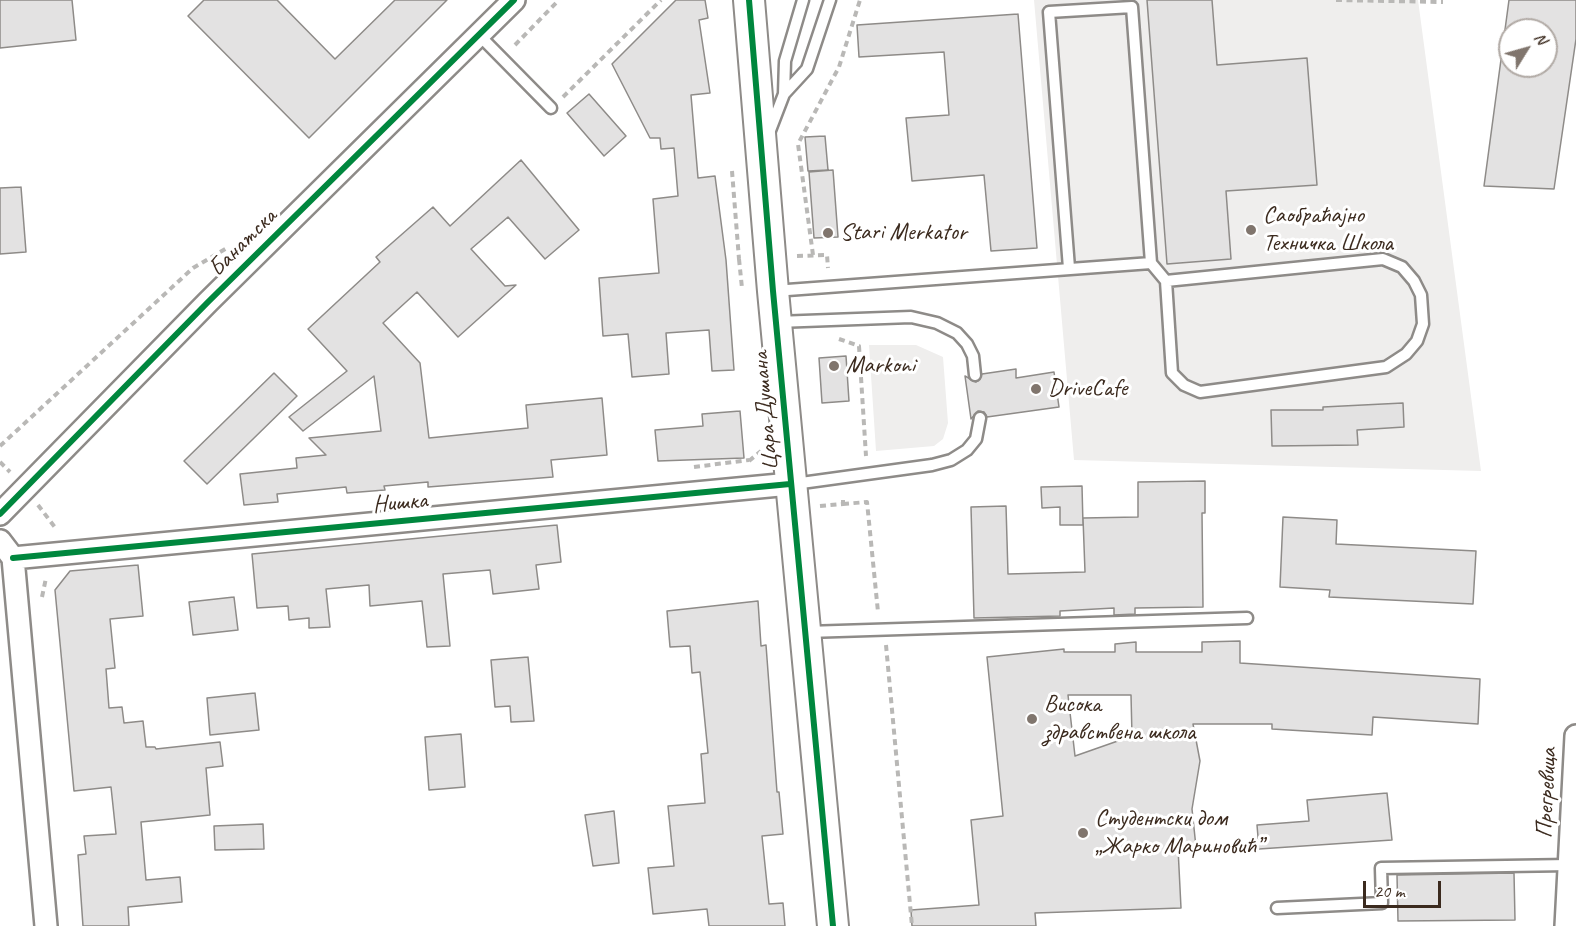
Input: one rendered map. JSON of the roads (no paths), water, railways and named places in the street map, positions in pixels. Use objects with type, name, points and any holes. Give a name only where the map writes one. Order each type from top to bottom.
[{"type":"main road","name":"Цара Душана","points":[[749,0],[790,484],[833,926]]},
{"type":"street","name":"Банатска","points":[[0,514],[208,302],[514,0]]},
{"type":"street","name":"Нишка","points":[[6,550],[790,484]]},
{"type":"street","points":[[6,550],[46,926]]},
{"type":"street","name":"Прегревица","points":[[1566,926],[1576,737]]},
{"type":"lane","points":[[761,155],[784,94],[785,61],[803,0]]},
{"type":"lane","points":[[784,94],[807,69],[830,0]]},
{"type":"lane","points":[[1069,268],[1049,12],[1132,7],[1151,263],[1166,281],[1172,373],[1184,385],[1200,392],[1386,367],[1406,354],[1416,341],[1423,324],[1420,295],[1414,281],[1402,267],[1383,259],[1166,281]]},
{"type":"lane","points":[[479,35],[552,108]]},
{"type":"lane","points":[[773,291],[1151,263]]},
{"type":"lane","points":[[776,322],[911,317],[937,323],[957,333],[967,344],[973,356],[975,375]]},
{"type":"lane","points":[[790,484],[951,460],[967,450],[976,439],[980,418]]},
{"type":"lane","points":[[806,632],[1247,618]]},
{"type":"lane","points":[[1277,908],[1382,903],[1382,868],[1569,865]]},
{"type":"place","name":"Саобраћајно Техничка Школа","points":[[1251,230]]},
{"type":"place","name":"Stari Merkator","points":[[828,233]]},
{"type":"place","name":"Markoni","points":[[834,366]]},
{"type":"place","name":"DriveCafe","points":[[1036,389]]},
{"type":"place","name":"Висока здравствена школа","points":[[1032,719]]},
{"type":"place","name":"Студентски дом „Жарко Мариновић”","points":[[1083,833]]}]
